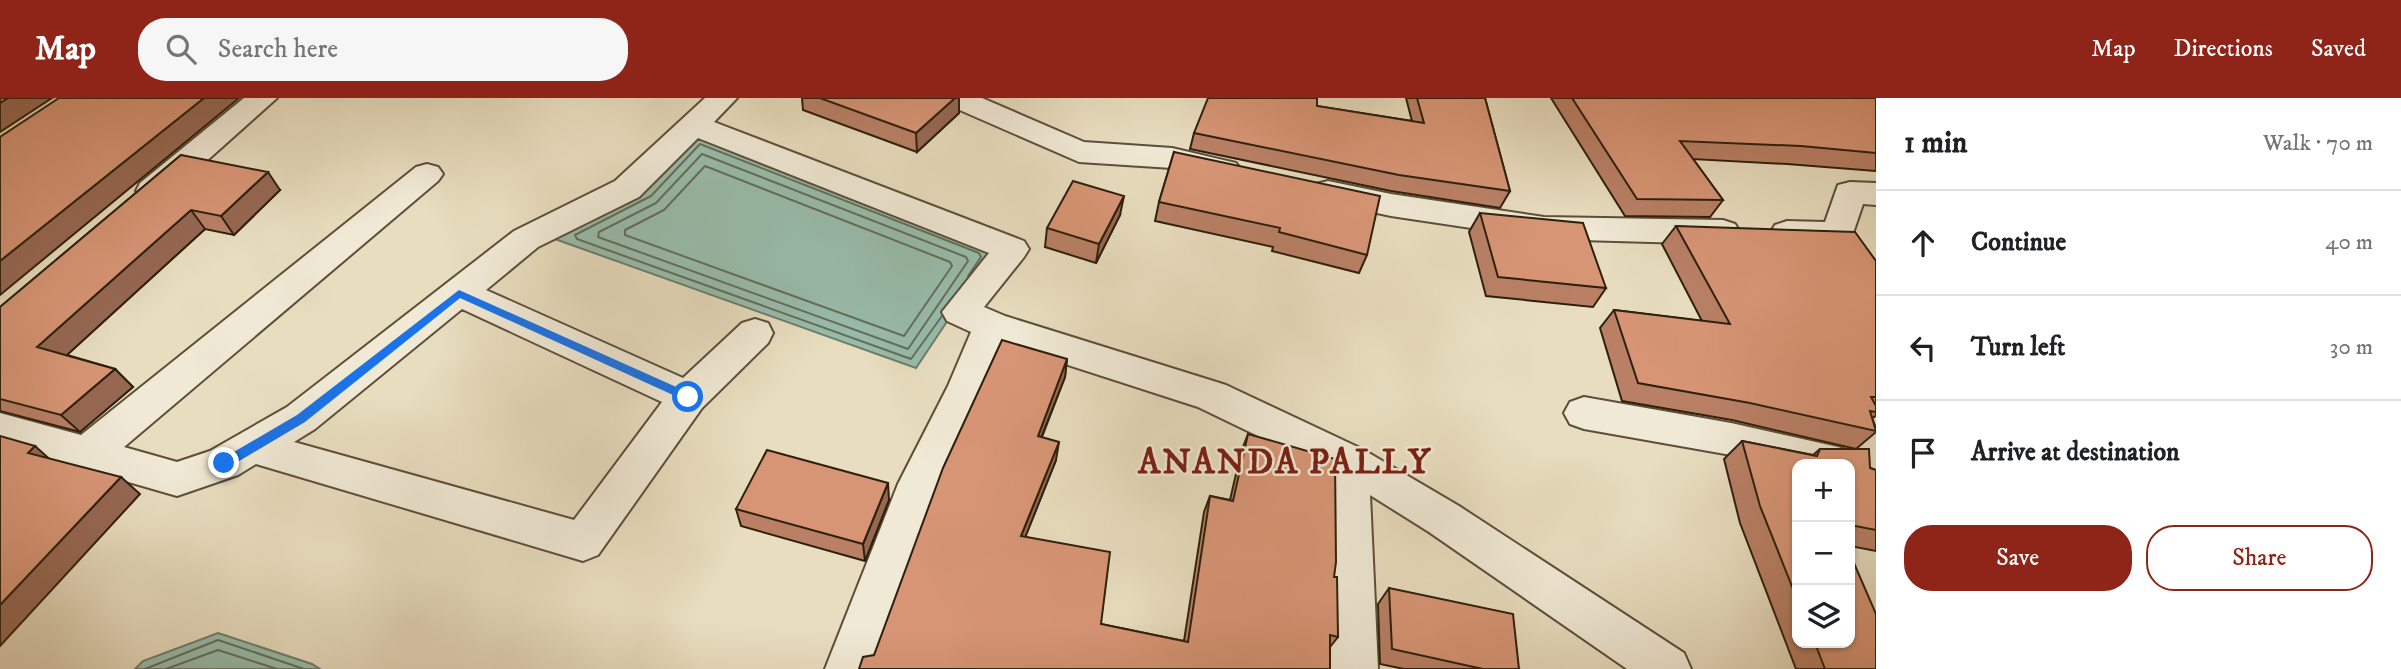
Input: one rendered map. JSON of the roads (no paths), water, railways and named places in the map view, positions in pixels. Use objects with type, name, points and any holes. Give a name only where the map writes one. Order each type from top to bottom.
[{"type":"street","points":[[126,212],[262,98]]},
{"type":"street","points":[[0,429],[177,479],[224,463],[301,418],[526,239],[627,189],[722,98]]},
{"type":"street","points":[[957,98],[1079,152],[1172,158],[1255,177]]},
{"type":"street","points":[[695,125],[1012,249],[960,312],[992,326],[1212,396],[1348,461],[1444,519],[1667,669]]},
{"type":"street","points":[[87,454],[427,174]]},
{"type":"street","points":[[1296,185],[1391,205],[1544,228],[1838,234],[1850,192],[1876,194]]},
{"type":"street","points":[[459,293],[688,397]]},
{"type":"street","points":[[849,669],[919,484],[967,386],[992,326]]},
{"type":"street","points":[[253,447],[583,542],[688,397],[755,333]]},
{"type":"street","points":[[1584,413],[1731,439],[1817,459]]},
{"type":"street","points":[[1348,461],[1354,669]]},
{"type":"street","points":[[1855,468],[1876,473]]},
{"type":"water","points":[[697,135],[994,251],[916,368],[552,238],[647,190]]},
{"type":"water","points":[[218,633],[320,669],[135,669],[143,661]]},
{"type":"district","name":"ANANDA PALLY","points":[[1285,461]]}]
